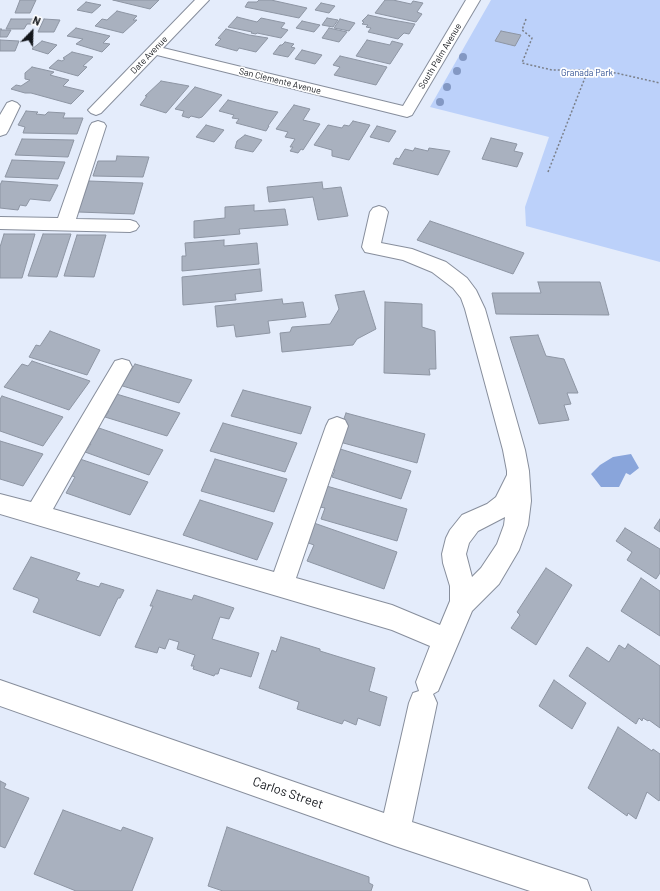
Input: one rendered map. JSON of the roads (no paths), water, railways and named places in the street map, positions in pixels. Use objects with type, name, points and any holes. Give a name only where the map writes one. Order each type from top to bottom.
[{"type":"street","name":"Date Avenue","points":[[65,224],[97,118],[153,50],[202,0]]},
{"type":"street","name":"South Palm Avenue","points":[[407,112],[473,0]]},
{"type":"street","name":"San Clemente Avenue","points":[[153,50],[407,112]]},
{"type":"street","points":[[0,131],[12,106]]},
{"type":"street","points":[[379,212],[371,247],[406,254],[439,267],[460,284],[469,295],[475,309],[514,450],[518,469],[519,501],[516,521],[507,550],[490,576],[463,602],[446,640],[426,693],[395,830]]},
{"type":"street","points":[[0,222],[130,226]]},
{"type":"street","points":[[36,514],[122,367]]},
{"type":"street","points":[[281,586],[337,426]]},
{"type":"street","points":[[463,602],[462,586],[457,571],[454,554],[458,538],[470,523],[494,511],[504,504],[516,483],[518,469]]},
{"type":"street","points":[[0,504],[392,618],[446,640]]},
{"type":"street","name":"Carlos Street","points":[[0,693],[576,891]]},
{"type":"park label","name":"Granada Park","points":[[587,73]]}]
